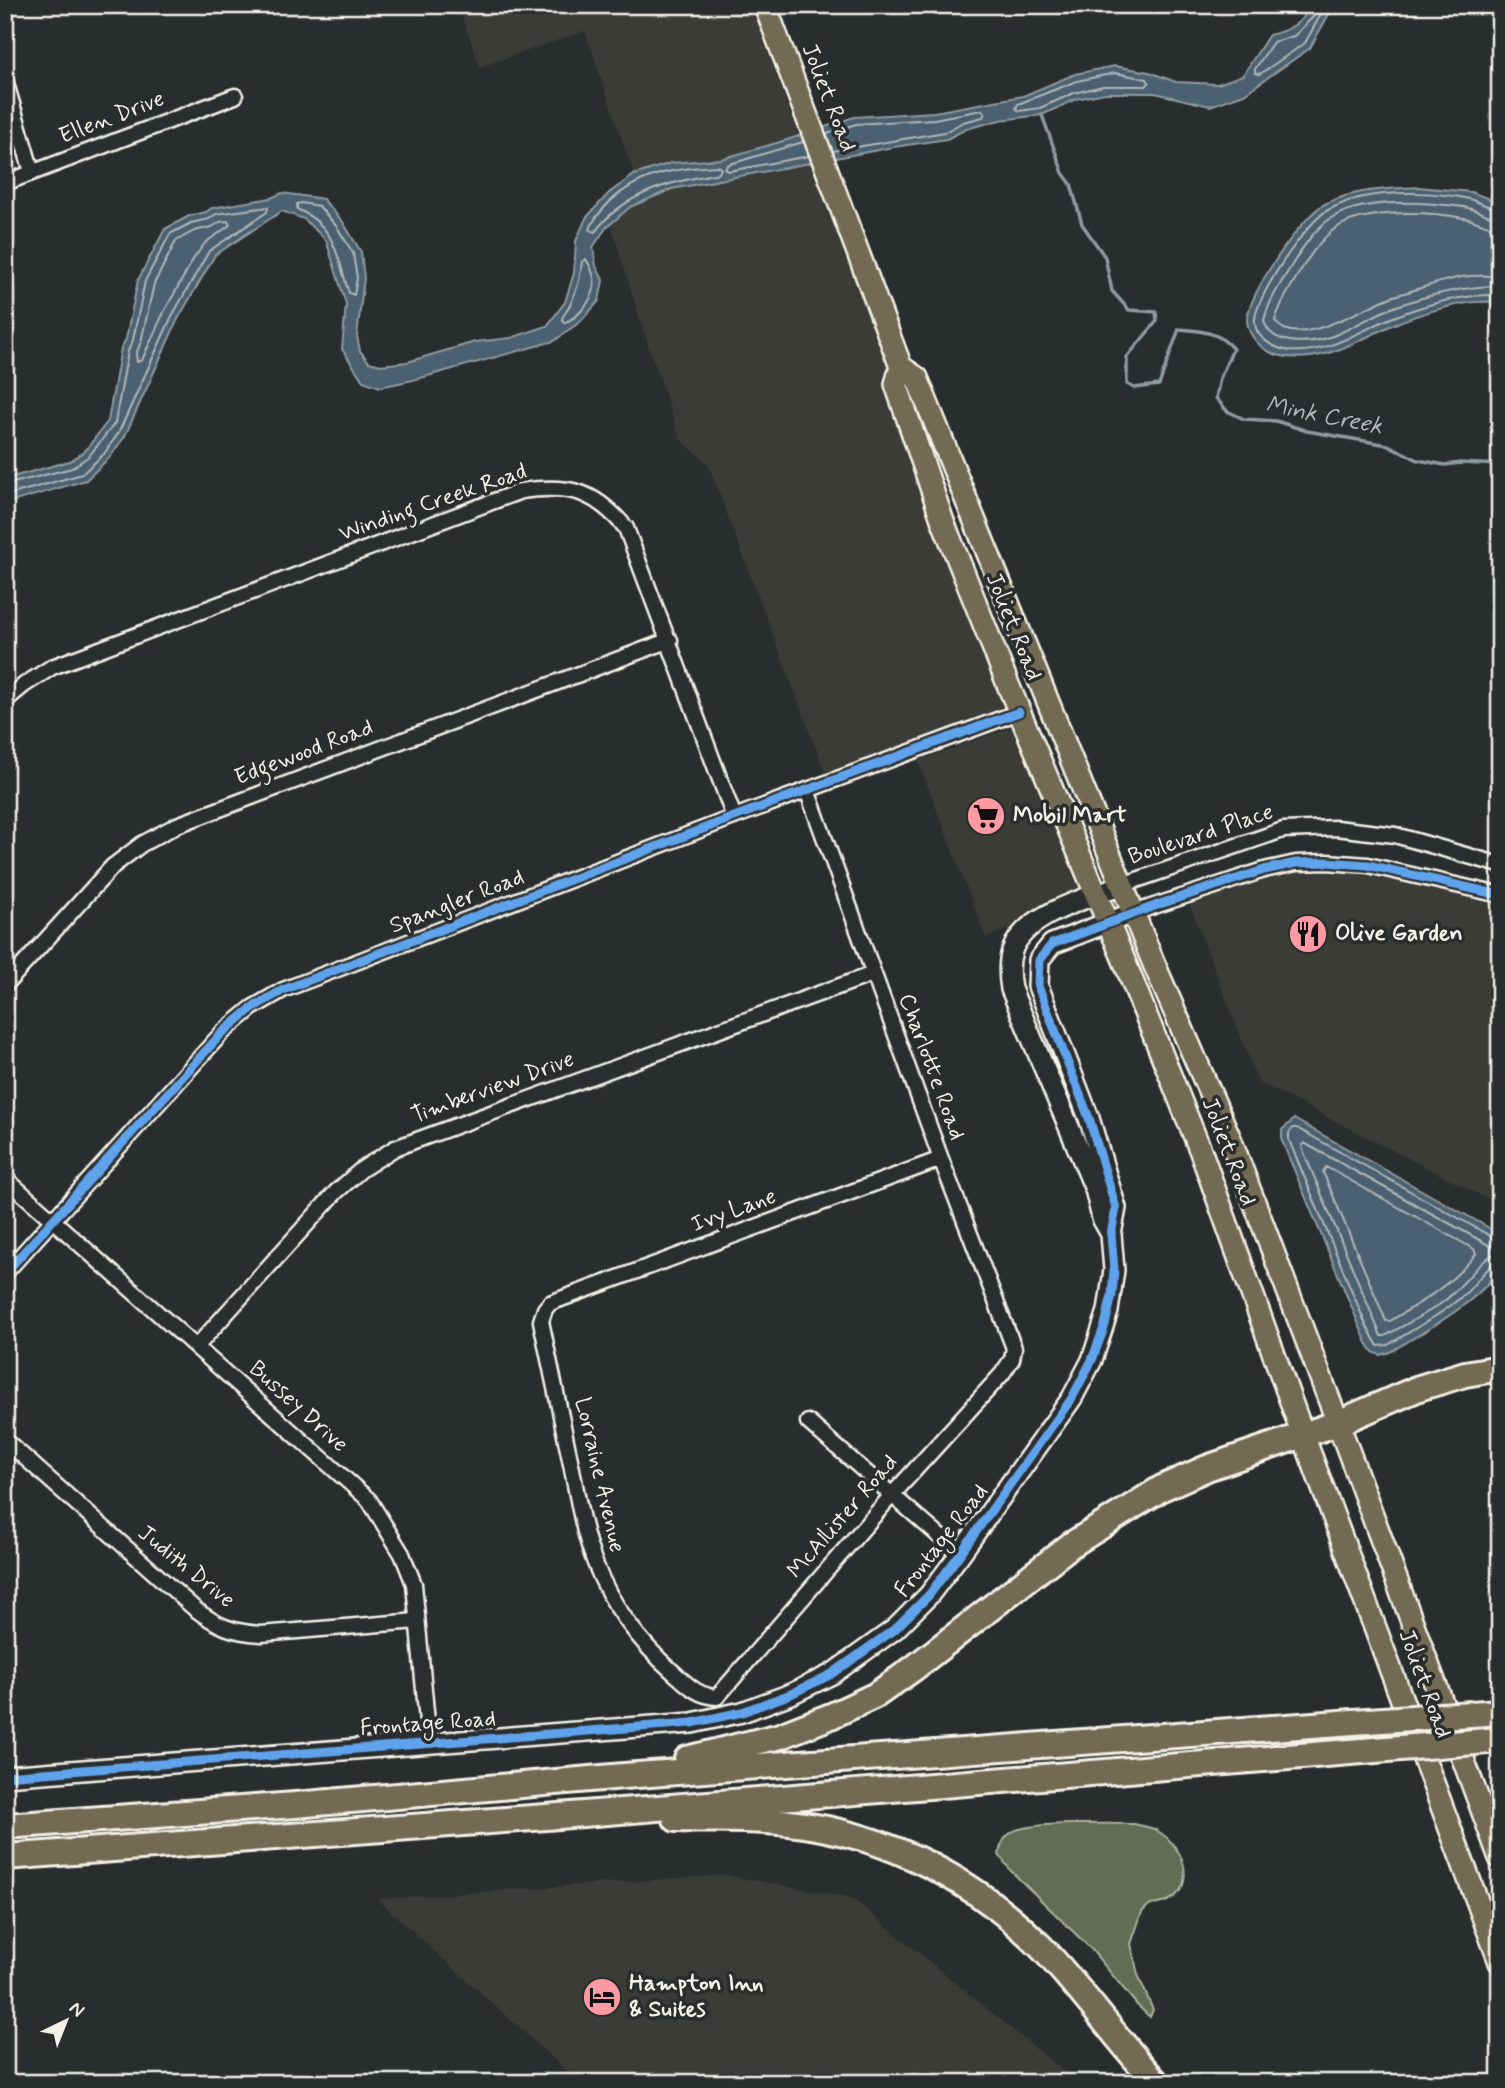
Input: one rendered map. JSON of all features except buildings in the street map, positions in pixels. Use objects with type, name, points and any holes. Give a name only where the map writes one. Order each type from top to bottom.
[{"type":"highway","points":[[624,1776],[780,1736],[876,1695],[1071,1545],[1162,1488],[1207,1468],[1338,1423],[1419,1388],[1465,1374],[1500,1368]]},
{"type":"highway","points":[[5,1826],[295,1805],[624,1776],[1500,1712]]},
{"type":"highway","points":[[5,1857],[1500,1740]]},
{"type":"highway","points":[[546,1816],[768,1821],[845,1833],[882,1843],[923,1860],[984,1897],[1038,1944],[1073,1981],[1157,2083]]},
{"type":"main road","name":"Joliet Road","points":[[765,5],[901,367],[917,378],[1133,913],[1231,1142],[1500,1858]]},
{"type":"main road","name":"Joliet Road","points":[[901,367],[896,384],[934,497],[1019,712],[1201,1152],[1303,1435],[1500,1962]]},
{"type":"street","points":[[5,80],[32,172]]},
{"type":"street","name":"Ellen Drive","points":[[5,183],[235,96]]},
{"type":"street","name":"Winding Creek Road","points":[[5,701],[52,667],[520,491],[547,488],[571,490],[593,497],[611,510],[626,528],[734,817]]},
{"type":"street","name":"Edgewood Road","points":[[5,985],[113,866],[142,844],[177,825],[670,640]]},
{"type":"street","name":"Spangler Road","points":[[5,1273],[222,1033],[252,1009],[283,990],[734,817],[1019,712]]},
{"type":"street","name":"Charlotte Road","points":[[807,790],[941,1159],[1014,1348],[1012,1359]]},
{"type":"street","name":"Boulevard Place","points":[[1122,885],[1283,831],[1323,828],[1395,835],[1500,865]]},
{"type":"street","points":[[1133,913],[1264,870],[1296,863],[1368,864],[1500,895]]},
{"type":"street","name":"Frontage Road","points":[[1111,1234],[1102,1217],[1095,1189],[1010,989],[1009,969],[1012,949],[1024,932],[1037,921],[1122,885]]},
{"type":"street","name":"Frontage Road","points":[[5,1776],[692,1723],[742,1712],[791,1694],[832,1674],[895,1629],[929,1595],[960,1555],[1072,1398],[1092,1360],[1105,1325],[1112,1294],[1114,1270],[1111,1234],[1116,1208],[1089,1118],[1038,986],[1039,960],[1052,944],[1133,913]]},
{"type":"street","name":"Timberview Drive","points":[[196,1347],[336,1192],[362,1169],[395,1148],[873,974]]},
{"type":"street","name":"Ivy Lane","points":[[545,1310],[550,1303],[941,1159]]},
{"type":"street","name":"Bussey Drive","points":[[5,1178],[369,1500],[402,1554],[414,1584],[429,1743]]},
{"type":"street","name":"Lorraine Avenue","points":[[545,1310],[541,1321],[584,1527],[595,1564],[616,1604],[639,1637],[665,1665],[696,1692],[705,1696]]},
{"type":"street","name":"McAllister Road","points":[[705,1696],[717,1697],[892,1495],[1002,1374],[1012,1359]]},
{"type":"street","points":[[808,1422],[960,1555]]},
{"type":"street","name":"Judith Drive","points":[[5,1440],[215,1624],[236,1632],[261,1634],[417,1620]]},
{"type":"shaded area","points":[[458,5],[751,5],[799,136],[721,159],[671,163],[634,175],[585,31],[480,67]]},
{"type":"shaded area","points":[[814,162],[1027,700],[827,777],[708,464],[680,439],[611,224],[630,207],[672,189]]},
{"type":"shaded area","points":[[1029,721],[1095,893],[986,938],[918,761]]},
{"type":"shaded area","points":[[1287,871],[1343,871],[1500,900],[1500,1205],[1258,1082],[1189,903]]},
{"type":"shaded area","points":[[725,1875],[852,1898],[1078,2083],[580,2083],[377,1899]]},
{"type":"green space","points":[[1071,1824],[1135,1824],[1156,1830],[1168,1839],[1183,1862],[1185,1874],[1183,1886],[1176,1895],[1165,1902],[1149,1905],[1142,1912],[1131,1944],[1138,1975],[1153,2010],[1150,2017],[1091,1949],[1011,1871],[999,1855],[1006,1836],[1022,1828]]},
{"type":"water","points":[[1310,5],[1334,5],[1310,48],[1244,94],[1210,106],[1155,93],[1105,93],[1076,99],[1042,115],[1000,120],[966,129],[947,139],[672,189],[630,207],[606,228],[593,247],[596,266],[603,280],[599,301],[581,321],[554,341],[380,387],[363,381],[342,349],[346,304],[326,240],[304,219],[282,211],[215,255],[178,319],[125,436],[109,458],[86,480],[5,504],[5,479],[70,461],[84,452],[108,421],[121,348],[126,339],[138,280],[165,229],[189,216],[212,208],[271,198],[282,193],[323,199],[343,222],[361,252],[364,278],[357,336],[360,351],[369,362],[381,365],[407,362],[475,342],[511,338],[547,326],[565,302],[574,273],[576,241],[586,218],[609,193],[634,175],[671,163],[721,159],[854,117],[934,112],[1023,96],[1075,74],[1115,66],[1149,72],[1176,82],[1218,84],[1243,75],[1269,35],[1294,26]]},
{"type":"water","points":[[1418,187],[1471,192],[1500,203],[1500,302],[1472,302],[1432,311],[1397,323],[1339,349],[1309,357],[1277,355],[1257,342],[1248,327],[1249,309],[1277,257],[1315,211],[1336,199],[1359,193]]},
{"type":"water","points":[[1294,1119],[1500,1234],[1500,1264],[1492,1279],[1466,1303],[1434,1326],[1390,1352],[1380,1355],[1373,1352],[1282,1141],[1282,1130]]},
{"type":"waterway","name":"Mink Creek","points":[[1042,115],[1063,173],[1071,184],[1082,224],[1105,257],[1112,291],[1129,310],[1156,312],[1157,321],[1127,357],[1127,384],[1134,388],[1159,385],[1179,329],[1202,331],[1215,335],[1233,349],[1220,378],[1216,398],[1227,411],[1244,419],[1276,421],[1307,431],[1388,445],[1418,460],[1445,465],[1500,465]]},
{"type":"cycle path","points":[[5,1273],[222,1033],[252,1008],[283,990],[734,817],[1019,712]]},
{"type":"cycle path","points":[[5,1776],[692,1723],[742,1712],[791,1694],[832,1674],[895,1629],[929,1595],[1072,1398],[1092,1360],[1105,1325],[1112,1295],[1114,1270],[1111,1234],[1116,1208],[1089,1118],[1038,986],[1039,960],[1052,944],[1163,903],[1264,870],[1296,863],[1368,865],[1500,895]]},
{"type":"place","name":"Mobil Mart","points":[[986,816]]},
{"type":"place","name":"Olive Garden","points":[[1308,934]]},
{"type":"place","name":"Hampton Inn & Suites","points":[[602,1997]]}]
